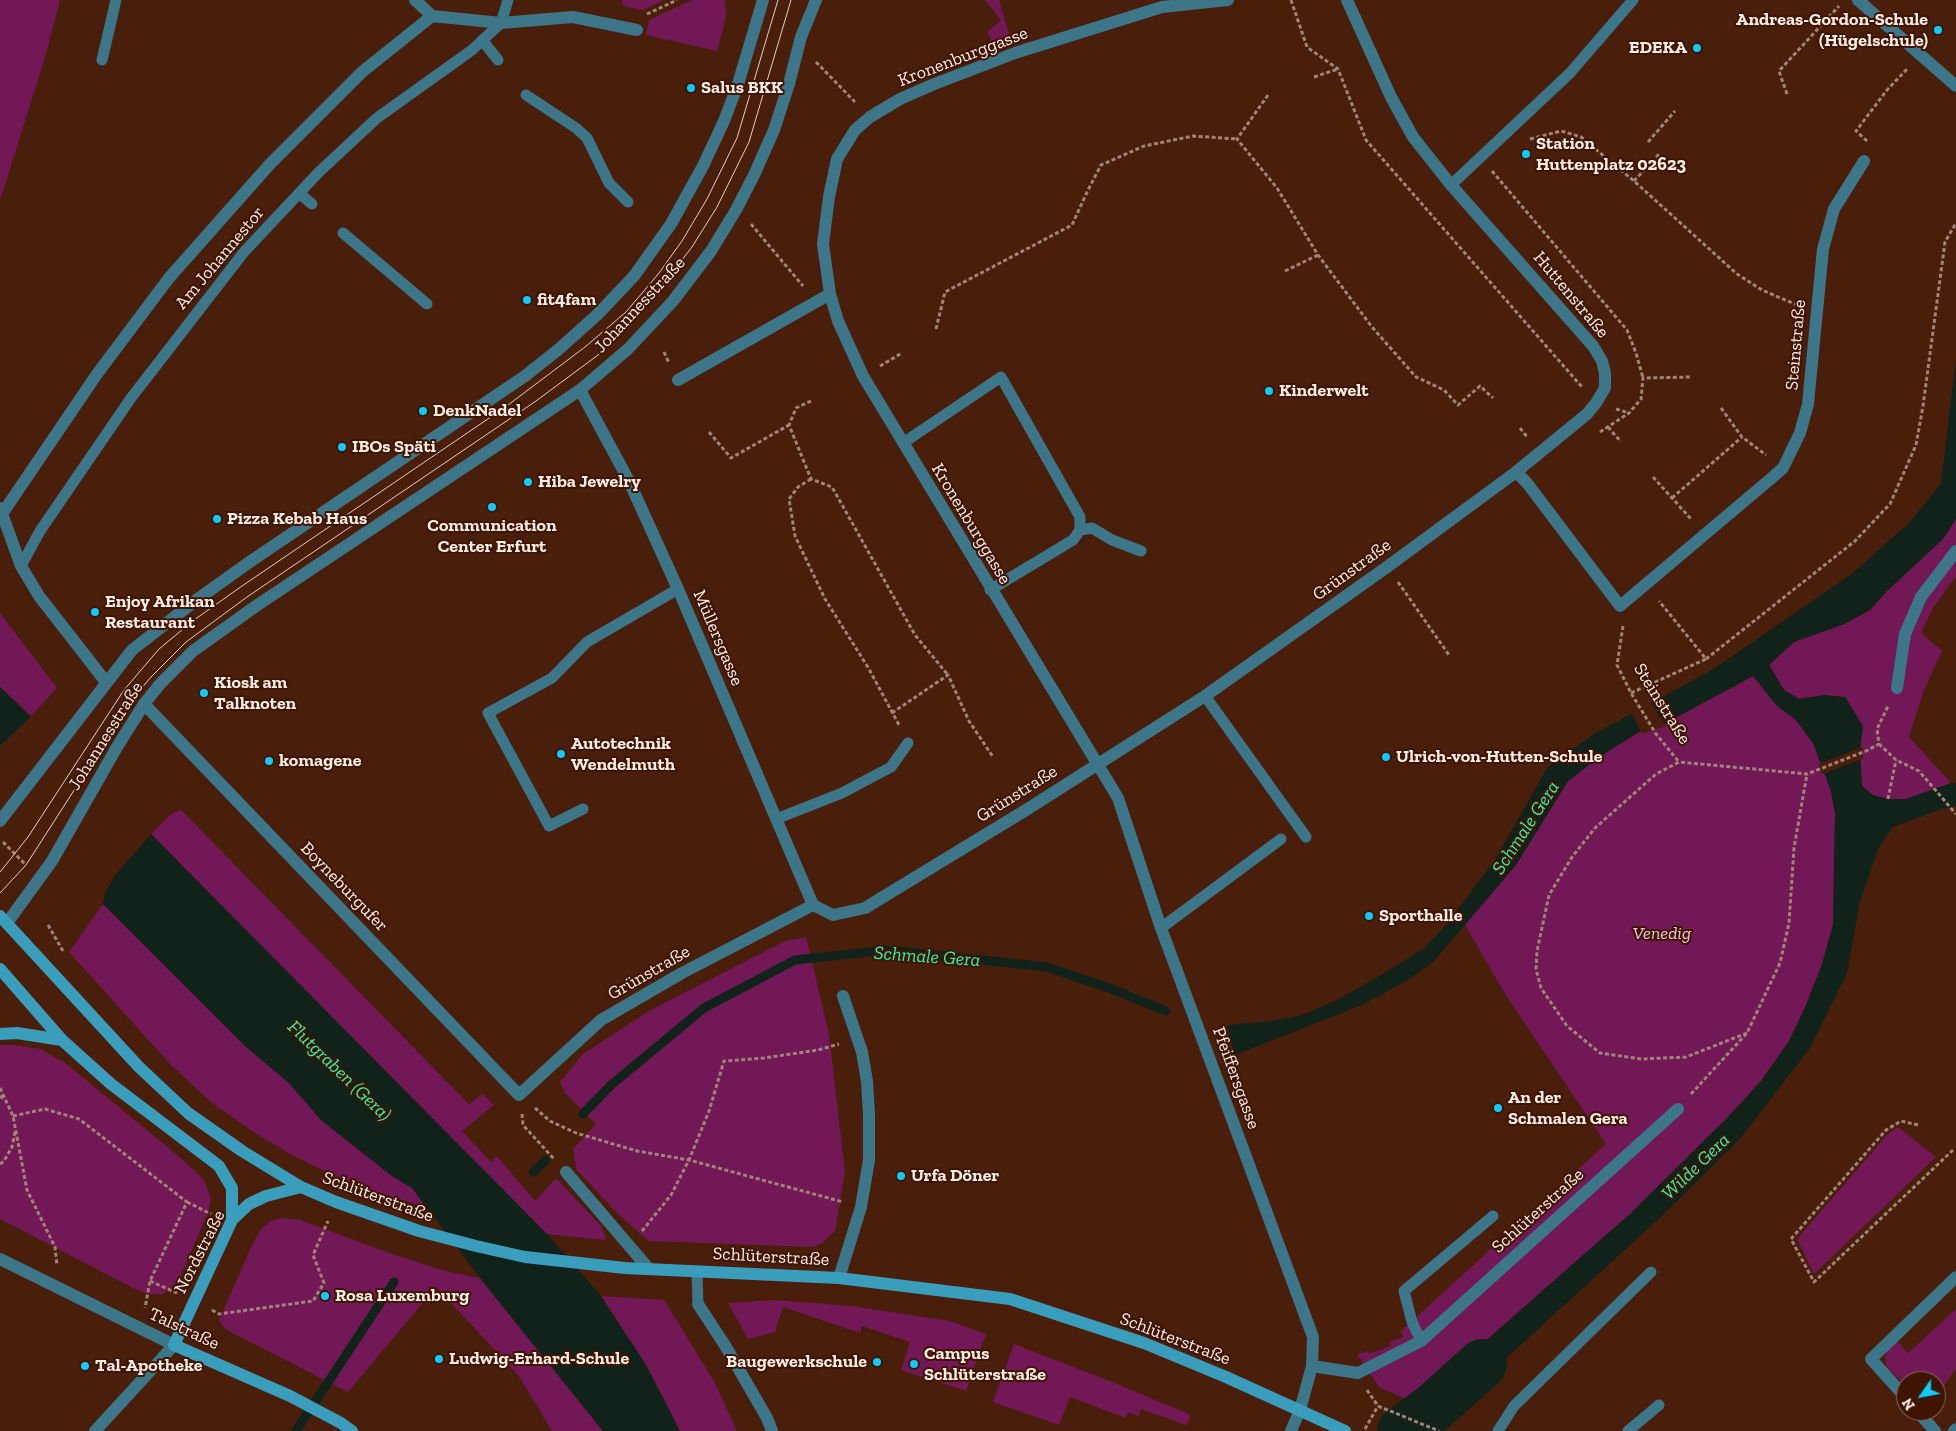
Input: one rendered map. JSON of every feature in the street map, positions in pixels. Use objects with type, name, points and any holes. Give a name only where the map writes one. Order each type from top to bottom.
[{"type":"main road","name":"Schlüterstraße","points":[[2,924],[139,1067],[188,1113],[242,1152],[301,1187],[336,1202],[419,1232],[526,1256],[625,1268],[839,1278],[1010,1299],[1144,1344],[1345,1431]]},
{"type":"main road","points":[[0,969],[62,1040],[111,1084],[219,1166],[232,1188],[232,1220]]},
{"type":"main road","points":[[0,1034],[17,1033],[62,1040]]},
{"type":"main road","name":"Nordstraße","points":[[174,1344],[232,1220],[249,1204],[266,1196],[301,1187]]},
{"type":"main road","name":"Talstraße","points":[[174,1344],[290,1396],[327,1415],[352,1431]]},
{"type":"street","points":[[414,0],[432,16],[501,23],[573,17],[637,30]]},
{"type":"street","name":"Johannesstraße","points":[[3,818],[132,650],[195,600],[259,555],[525,376],[598,314],[634,276],[671,224],[703,166],[728,112],[763,0]]},
{"type":"street","name":"Johannesstraße","points":[[2,924],[52,861],[117,747],[144,704],[179,665],[208,639],[580,390],[628,349],[673,300],[711,252],[738,207],[774,130],[799,46],[816,0]]},
{"type":"street","name":"Kronenburggasse","points":[[1098,763],[990,590],[862,376],[838,321],[830,294],[822,244],[829,197],[837,159],[855,130],[870,117],[900,99],[1015,53],[1162,7],[1228,0]]},
{"type":"street","name":"Huttenstraße","points":[[1348,0],[1391,97],[1413,137],[1451,185],[1593,346],[1602,361],[1605,373],[1605,388],[1596,403],[1587,414],[1516,472]]},
{"type":"street","points":[[1858,0],[1956,86]]},
{"type":"street","name":"Am Johannestor","points":[[1,511],[97,374],[169,278],[270,164],[362,72],[432,16]]},
{"type":"street","name":"Steinstraße","points":[[1620,606],[1783,468],[1800,433],[1808,404],[1823,249],[1834,209],[1864,161]]},
{"type":"street","points":[[678,380],[830,294]]},
{"type":"street","name":"Müllersgasse","points":[[580,390],[629,481],[678,589],[813,905]]},
{"type":"street","points":[[1516,472],[1527,483],[1620,606]]},
{"type":"street","name":"Grünstraße","points":[[519,1095],[601,1020],[682,973],[813,905],[833,915],[864,908],[1026,810],[1205,696],[1387,568],[1516,472]]},
{"type":"street","points":[[1,511],[20,566],[38,596],[106,682]]},
{"type":"street","points":[[1897,688],[1905,634],[1922,597],[1956,551]]},
{"type":"street","name":"Boyneburgufer","points":[[144,704],[519,1095]]},
{"type":"street","name":"Pfeiffersgasse","points":[[1098,763],[1118,798],[1161,928],[1313,1337],[1312,1366],[1300,1410],[1291,1431]]},
{"type":"street","name":"Schlüterstraße","points":[[839,1278],[861,1207],[868,1160],[869,1116],[867,1081],[858,1039],[843,996]]},
{"type":"street","name":"Schlüterstraße","points":[[1312,1366],[1358,1373],[1421,1341],[1678,1108]]},
{"type":"street","points":[[566,1172],[649,1269]]},
{"type":"street","name":"Talstraße","points":[[0,1259],[174,1344]]},
{"type":"street","points":[[1896,1387],[1871,1359],[1956,1278]]},
{"type":"street","points":[[698,1304],[726,1347],[772,1431]]},
{"type":"street","name":"Nordstraße","points":[[95,1431],[174,1344]]},
{"type":"street","points":[[1926,1421],[1935,1431]]},
{"type":"lane","points":[[102,60],[116,0]]},
{"type":"lane","points":[[501,23],[508,0]]},
{"type":"lane","points":[[1451,185],[1570,73],[1633,0]]},
{"type":"lane","name":"Am Johannestor","points":[[20,566],[40,531],[131,398],[244,252],[299,193],[378,118],[472,50],[501,23]]},
{"type":"lane","points":[[482,40],[498,60]]},
{"type":"lane","points":[[526,95],[576,128],[587,138],[609,183],[628,202]]},
{"type":"lane","points":[[299,193],[312,204]]},
{"type":"lane","points":[[344,233],[427,304]]},
{"type":"lane","points":[[903,443],[1001,377],[1080,517],[1080,530],[1073,540],[990,590]]},
{"type":"lane","points":[[1080,530],[1092,528],[1112,540],[1141,551]]},
{"type":"lane","points":[[583,809],[549,826],[488,713],[552,678],[587,642],[678,589]]},
{"type":"lane","points":[[1205,696],[1306,837]]},
{"type":"lane","points":[[776,819],[842,793],[891,767],[908,743]]},
{"type":"lane","points":[[1161,928],[1281,839]]},
{"type":"lane","points":[[1421,1341],[1412,1322],[1404,1291],[1493,1216]]},
{"type":"lane","points":[[697,1272],[698,1304]]},
{"type":"lane","points":[[1498,1431],[1514,1406],[1652,1272]]},
{"type":"lane","points":[[1628,1431],[1659,1405]]},
{"type":"path","points":[[1291,0],[1307,47],[1338,69],[1366,140],[1596,403]]},
{"type":"path","points":[[1787,94],[1780,71],[1844,0]]},
{"type":"path","points":[[799,46],[870,117]]},
{"type":"path","points":[[1864,161],[1876,148],[1856,131],[1888,90],[1921,55]]},
{"type":"path","points":[[1314,77],[1338,69]]},
{"type":"path","points":[[1237,139],[1268,95]]},
{"type":"path","points":[[1648,142],[1675,111]]},
{"type":"path","points":[[1561,131],[1581,136],[1737,274],[1762,290],[1816,314]]},
{"type":"path","points":[[936,329],[945,292],[1072,225],[1102,165],[1144,146],[1193,136],[1237,139],[1277,188],[1318,255],[1372,327],[1416,377],[1444,390],[1458,405],[1480,386],[1493,398]]},
{"type":"path","points":[[1634,181],[1660,153]]},
{"type":"path","points":[[1480,158],[1627,330],[1643,378]]},
{"type":"path","points":[[738,207],[799,280],[815,303]]},
{"type":"path","points":[[1631,693],[1706,659],[1855,541],[1890,504],[1916,445],[1924,406],[1945,242],[1956,223]]},
{"type":"path","points":[[1285,272],[1318,255]]},
{"type":"path","points":[[709,432],[730,458],[789,425],[796,408],[811,401]]},
{"type":"path","points":[[1721,408],[1742,437],[1783,468]]},
{"type":"path","points":[[789,425],[811,480]]},
{"type":"path","points":[[1608,427],[1621,442]]},
{"type":"path","points":[[1672,498],[1742,437]]},
{"type":"path","points":[[1653,477],[1689,517]]},
{"type":"path","points":[[908,743],[869,669],[825,599],[795,536],[788,499],[798,487],[811,480],[832,487],[915,635],[948,675],[969,721],[993,757]]},
{"type":"path","points":[[1387,568],[1450,655]]},
{"type":"path","points":[[1646,585],[1706,659]]},
{"type":"path","name":"Steinstraße","points":[[1620,606],[1625,612],[1617,665],[1631,693],[1656,734],[1678,762]]},
{"type":"path","points":[[892,713],[948,675]]},
{"type":"path","points":[[1897,688],[1877,729],[1878,744],[1896,760],[1918,771],[1928,780],[1956,814]]},
{"type":"path","points":[[1747,1033],[1686,1057],[1641,1059],[1600,1053],[1567,1026],[1541,988],[1536,969],[1537,951],[1549,895],[1572,857],[1595,828],[1656,774],[1678,762],[1807,774],[1866,752],[1878,744]]},
{"type":"path","points":[[1888,798],[1896,760]]},
{"type":"path","points":[[1678,1108],[1747,1033],[1780,963],[1787,931],[1794,848],[1807,774]]},
{"type":"path","points":[[0,838],[39,879]]},
{"type":"path","points":[[48,926],[65,954]]},
{"type":"path","points":[[630,1246],[671,1195],[709,1111],[724,1061],[764,1058],[818,1050],[858,1039]]},
{"type":"path","points":[[0,1088],[13,1116],[16,1131],[12,1147],[0,1164]]},
{"type":"path","points":[[519,1095],[550,1121],[576,1133],[637,1151],[688,1160],[861,1207]]},
{"type":"path","points":[[519,1095],[523,1125],[566,1172]]},
{"type":"path","points":[[0,1096],[6,1102],[13,1116],[27,1190],[55,1247],[61,1288]]},
{"type":"path","points":[[13,1116],[45,1109],[79,1119],[188,1202],[150,1281],[140,1328]]},
{"type":"path","points":[[1918,1125],[1901,1121],[1886,1130],[1791,1239],[1814,1282],[1953,1150]]},
{"type":"path","points":[[150,1281],[219,1314],[313,1301],[324,1283],[313,1254],[336,1202]]},
{"type":"path","points":[[1364,1431],[1378,1406],[1438,1431]]},
{"type":"green space","points":[[0,0],[60,0],[44,61],[0,200]]},
{"type":"green space","points":[[622,0],[664,0],[643,10],[623,6]]},
{"type":"green space","points":[[692,0],[725,0],[726,18],[717,51],[646,35],[649,20]]},
{"type":"green space","points":[[985,0],[999,0],[1010,37],[993,43],[987,32],[1001,20]]},
{"type":"green space","points":[[1956,519],[1956,576],[1933,608],[1921,633],[1942,651],[1923,692],[1909,737],[1951,783],[1906,799],[1888,799],[1873,795],[1862,786],[1860,751],[1825,695],[1799,699],[1784,690],[1769,665],[1794,642],[1844,624],[1870,610],[1887,591],[1943,539]]},
{"type":"green space","points":[[0,613],[57,688],[31,716],[0,687]]},
{"type":"green space","name":"Venedig","points":[[1753,676],[1777,706],[1795,719],[1813,743],[1831,791],[1835,813],[1833,925],[1822,964],[1789,1041],[1761,1081],[1728,1117],[1631,1213],[1415,1403],[1379,1387],[1357,1354],[1368,1351],[1369,1354],[1391,1346],[1390,1342],[1403,1337],[1401,1331],[1606,1144],[1507,997],[1465,925],[1516,865],[1568,781],[1604,754],[1639,732],[1664,724]]},
{"type":"green space","points":[[181,810],[469,1104],[483,1094],[494,1105],[462,1131],[491,1162],[497,1156],[535,1201],[556,1178],[602,1227],[606,1240],[547,1234],[272,957],[151,834],[172,813]]},
{"type":"green space","points":[[103,904],[246,1047],[289,1083],[321,1120],[392,1176],[412,1188],[426,1207],[370,1190],[290,1154],[252,1131],[212,1103],[171,1065],[69,952]]},
{"type":"green space","points":[[806,937],[829,1034],[845,1172],[835,1231],[822,1243],[813,1247],[649,1241],[620,1216],[576,1169],[573,1149],[596,1124],[565,1093],[560,1082],[583,1054],[649,1011],[785,941]]},
{"type":"green space","points":[[0,1045],[16,1045],[40,1049],[64,1062],[182,1159],[204,1180],[211,1199],[208,1213],[179,1279],[163,1294],[148,1294],[135,1289],[0,1219]]},
{"type":"green space","points":[[1898,1127],[1936,1157],[1814,1274],[1797,1239],[1888,1134]]},
{"type":"green space","points":[[282,1218],[300,1220],[392,1254],[445,1271],[480,1278],[603,1431],[552,1431],[519,1376],[436,1287],[348,1392],[225,1329],[219,1321],[251,1247],[261,1229],[270,1221]]},
{"type":"green space","points":[[601,1296],[664,1300],[714,1381],[737,1431],[680,1431],[646,1365]]},
{"type":"green space","points":[[774,1300],[851,1306],[950,1321],[986,1334],[966,1391],[901,1370],[910,1342],[862,1326],[860,1333],[783,1307],[775,1332],[748,1339],[728,1303]]},
{"type":"green space","points":[[1956,1309],[1956,1368],[1946,1382],[1946,1371],[1896,1371],[1896,1376],[1887,1367],[1885,1358],[1887,1350],[1897,1341],[1908,1353]]},
{"type":"green space","points":[[1014,1344],[1191,1415],[1186,1425],[1141,1409],[1139,1416],[1128,1412],[1126,1418],[1070,1397],[1059,1425],[993,1402]]},
{"type":"water","points":[[1956,359],[1956,519],[1943,539],[1887,591],[1870,610],[1844,624],[1794,642],[1769,665],[1784,690],[1799,699],[1825,695],[1845,697],[1863,726],[1860,751],[1862,786],[1873,795],[1888,799],[1906,799],[1951,783],[1956,783],[1956,806],[1939,810],[1893,827],[1878,849],[1860,902],[1847,973],[1810,1048],[1740,1139],[1663,1215],[1445,1414],[1415,1403],[1631,1213],[1728,1117],[1761,1081],[1789,1041],[1822,964],[1833,925],[1835,813],[1831,791],[1813,743],[1795,719],[1777,706],[1753,676],[1664,724],[1639,732],[1604,754],[1568,781],[1516,865],[1433,962],[1406,981],[1362,1005],[1235,1055],[1227,1025],[1273,1021],[1302,1015],[1335,1001],[1423,949],[1447,924],[1495,860],[1547,768],[1594,734],[1712,670],[1853,573],[1910,522],[1941,483]]},
{"type":"water","name":"Flutgraben (Gera)","points":[[0,687],[151,834],[547,1234],[601,1296],[646,1365],[680,1431],[603,1431],[487,1287],[412,1188],[392,1176],[321,1120],[289,1083],[246,1047],[103,904],[0,796]]},
{"type":"pier","points":[[1649,700],[1666,726],[1642,734],[1630,710]]},
{"type":"pier","points":[[33,714],[153,832],[115,875],[106,891],[102,906],[0,800],[0,746]]},
{"type":"pier","points":[[1863,747],[1863,759],[1822,774],[1818,764]]},
{"type":"waterway","name":"Schmale Gera","points":[[583,1114],[611,1085],[704,1008],[795,960],[887,950],[1047,967],[1112,989],[1166,1011]]},
{"type":"waterway","name":"Schmale Gera","points":[[533,1172],[546,1160]]},
{"type":"waterway","name":"Schmale Gera","points":[[296,1431],[394,1282]]},
{"type":"waterway","name":"Wilde Gera","points":[[1402,1431],[1432,1409],[1482,1364]]},
{"type":"tram line","points":[[0,872],[28,837],[124,690],[159,649],[194,620],[242,586],[504,408],[585,347],[626,312],[659,273],[682,241],[707,199],[737,138],[778,0]]},
{"type":"tram line","points":[[0,893],[26,865],[134,697],[186,642],[247,597],[536,401],[598,355],[635,320],[692,247],[717,207],[749,142],[791,0]]},
{"type":"place","name":"Andreas-Gordon-Schule (Hügelschule)","points":[[1938,30]]},
{"type":"place","name":"EDEKA","points":[[1697,48]]},
{"type":"place","name":"Salus BKK","points":[[691,88]]},
{"type":"place","name":"Station Huttenplatz 02623","points":[[1526,154]]},
{"type":"place","name":"fit4fam","points":[[527,300]]},
{"type":"place","name":"Kinderwelt","points":[[1269,391]]},
{"type":"place","name":"DenkNadel","points":[[423,411]]},
{"type":"place","name":"IBOs Späti","points":[[342,447]]},
{"type":"place","name":"Hiba Jewelry","points":[[528,482]]},
{"type":"place","name":"Communication Center Erfurt","points":[[492,507]]},
{"type":"place","name":"Pizza Kebab Haus","points":[[217,519]]},
{"type":"place","name":"Enjoy Afrikan Restaurant","points":[[95,612]]},
{"type":"place","name":"Kiosk am Talknoten","points":[[204,693]]},
{"type":"place","name":"Autotechnik Wendelmuth","points":[[561,754]]},
{"type":"place","name":"Ulrich-von-Hutten-Schule","points":[[1386,757]]},
{"type":"place","name":"komagene","points":[[269,761]]},
{"type":"place","name":"Sporthalle","points":[[1369,916]]},
{"type":"place","name":"An der Schmalen Gera","points":[[1498,1108]]},
{"type":"place","name":"Urfa Döner","points":[[901,1176]]},
{"type":"place","name":"Rosa Luxemburg","points":[[325,1296]]},
{"type":"place","name":"Ludwig-Erhard-Schule","points":[[439,1359]]},
{"type":"place","name":"Baugewerkschule","points":[[877,1362]]},
{"type":"place","name":"Campus Schlüterstraße","points":[[914,1364]]},
{"type":"place","name":"Tal-Apotheke","points":[[85,1366]]}]
